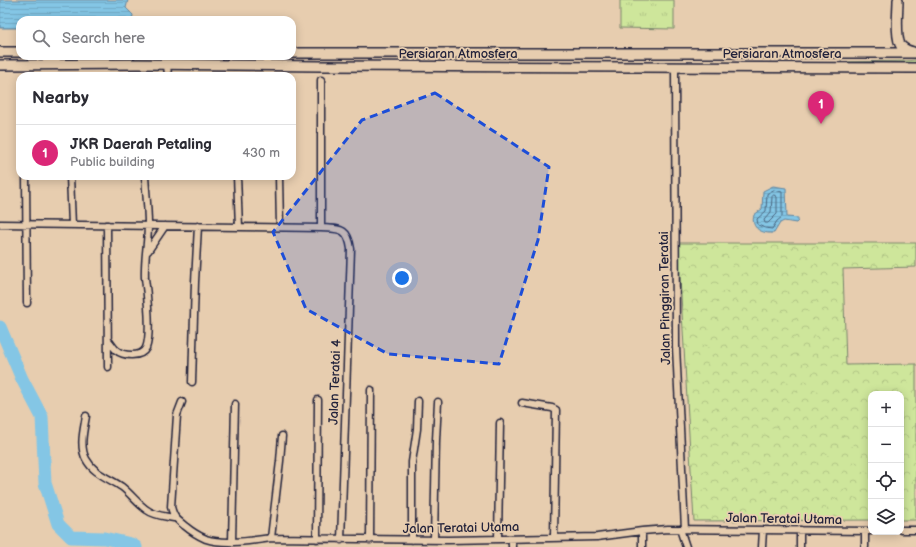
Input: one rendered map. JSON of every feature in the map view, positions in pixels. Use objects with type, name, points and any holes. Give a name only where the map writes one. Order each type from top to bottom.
[{"type":"street","points":[[898,0],[898,38],[901,45],[907,51],[916,53]]},
{"type":"street","points":[[881,53],[889,50],[898,38]]},
{"type":"street","points":[[0,52],[16,52]]},
{"type":"street","name":"Persiaran Atmosfera","points":[[296,53],[817,53],[828,60],[916,68]]},
{"type":"street","name":"Persiaran Atmosfera","points":[[0,65],[167,64],[337,66],[818,67],[828,60],[881,53],[916,53]]},
{"type":"street","points":[[167,64],[168,72]]},
{"type":"street","name":"Jalan Pinggiran Teratai","points":[[675,67],[676,347],[683,529],[686,547]]},
{"type":"street","points":[[0,224],[321,228],[321,80]]},
{"type":"street","points":[[26,180],[28,224],[27,303]]},
{"type":"street","points":[[70,180],[72,225]]},
{"type":"street","points":[[108,340],[116,350],[123,354],[132,355],[140,354],[145,350],[148,341],[148,298],[145,276],[148,226],[145,180]]},
{"type":"street","points":[[237,180],[239,227]]},
{"type":"street","points":[[279,180],[280,227]]},
{"type":"street","points":[[107,225],[108,367]]},
{"type":"street","points":[[147,252],[164,226]]},
{"type":"street","points":[[192,382],[198,226]]},
{"type":"street","name":"Jalan Teratai 4","points":[[321,228],[341,229],[345,231],[348,236],[351,249],[346,542]]},
{"type":"street","points":[[366,542],[371,390]]},
{"type":"street","points":[[316,539],[318,400]]},
{"type":"street","points":[[412,540],[412,462],[417,429],[418,401]]},
{"type":"street","points":[[86,416],[82,438],[83,449],[86,458],[95,471],[121,487],[147,510],[159,516],[174,518],[171,507],[171,494],[177,415],[182,402]]},
{"type":"street","points":[[434,540],[438,402]]},
{"type":"street","points":[[522,403],[552,408],[556,412],[554,537]]},
{"type":"street","points":[[232,542],[235,404]]},
{"type":"street","points":[[498,539],[500,423]]},
{"type":"street","points":[[271,538],[282,436]]},
{"type":"street","name":"Jalan Teratai Utama","points":[[174,518],[192,531],[207,539],[232,542],[248,542],[271,538],[401,544],[412,540],[434,540],[448,544],[498,539],[597,537],[642,531],[683,529],[868,531]]},
{"type":"street","points":[[762,547],[763,530]]},
{"type":"street","points":[[800,530],[800,547]]},
{"type":"street","points":[[904,530],[916,530]]},
{"type":"street","points":[[642,531],[642,547]]},
{"type":"street","points":[[865,547],[868,531]]},
{"type":"street","points":[[512,539],[512,547]]},
{"type":"highlighted area","points":[[435,93],[549,167],[538,240],[499,364],[388,354],[306,309],[273,232],[362,120]]},
{"type":"green space","points":[[620,0],[674,0],[674,29],[620,28]]},
{"type":"green space","points":[[916,60],[916,63],[841,63],[841,62]]},
{"type":"green space","points":[[678,243],[916,243],[916,267],[843,269],[846,365],[916,364],[916,520],[904,520],[904,391],[868,391],[868,520],[694,521]]},
{"type":"water","points":[[0,0],[128,0],[126,8],[133,15],[16,16],[16,28],[0,28]]},
{"type":"water","points":[[773,186],[786,188],[787,217],[798,218],[798,221],[796,223],[784,221],[780,223],[774,233],[766,233],[758,230],[753,220],[754,215],[762,209],[763,191]]},
{"type":"waterway","points":[[0,327],[22,379],[42,417],[45,483],[58,524],[71,537],[104,538],[131,544],[136,547]]},
{"type":"place","name":"JKR Daerah Petaling","points":[[821,124]]}]
